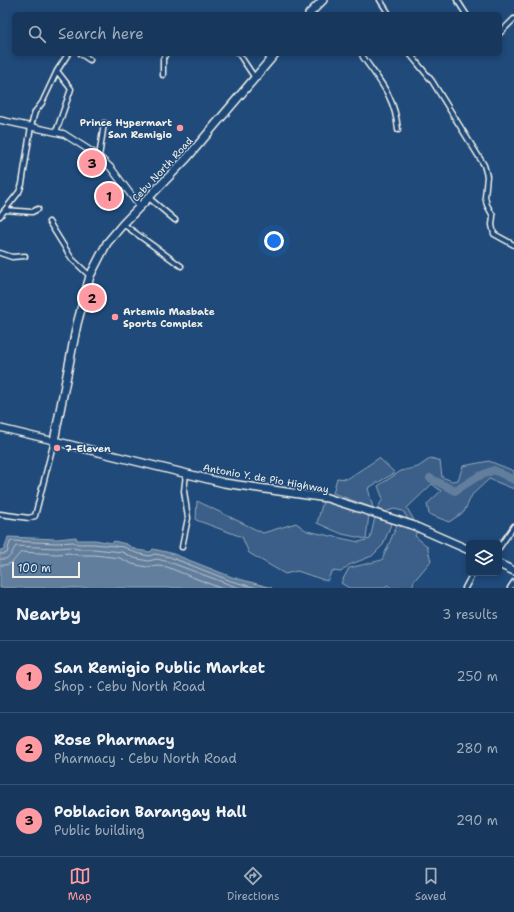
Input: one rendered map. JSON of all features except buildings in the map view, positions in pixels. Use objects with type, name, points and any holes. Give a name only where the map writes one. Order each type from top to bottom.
[{"type":"highway","points":[[311,12],[323,0]]},
{"type":"highway","name":"Cebu North Road","points":[[54,441],[77,324],[90,276],[107,243],[123,224],[187,158],[273,56]]},
{"type":"highway","name":"Antonio Y. de Pio Highway","points":[[54,441],[231,484],[327,498],[412,525],[466,549]]},
{"type":"highway","points":[[502,565],[514,571]]},
{"type":"street","points":[[380,0],[388,12]]},
{"type":"street","points":[[457,0],[465,12]]},
{"type":"street","points":[[502,30],[514,19]]},
{"type":"street","points":[[0,216],[19,192],[22,184],[31,126],[35,112],[45,97],[57,70],[67,56]]},
{"type":"street","points":[[84,56],[90,60]]},
{"type":"street","points":[[163,75],[163,59],[165,56]]},
{"type":"street","points":[[240,56],[255,78]]},
{"type":"street","points":[[363,56],[390,95],[397,116],[398,130]]},
{"type":"street","points":[[412,56],[432,81],[484,165],[487,176],[485,197],[487,205],[493,216],[492,225],[494,234],[514,245]]},
{"type":"street","points":[[56,132],[71,89],[57,70]]},
{"type":"street","points":[[0,120],[64,134],[99,156],[111,168],[140,207]]},
{"type":"street","points":[[99,156],[104,123]]},
{"type":"street","points":[[148,198],[174,220]]},
{"type":"street","points":[[5,210],[32,212],[38,209]]},
{"type":"street","points":[[49,222],[72,259],[90,276]]},
{"type":"street","points":[[123,224],[181,266]]},
{"type":"street","points":[[0,253],[12,257],[25,256]]},
{"type":"street","points":[[0,428],[54,441],[35,516],[30,518],[0,514]]},
{"type":"street","points":[[182,547],[188,518],[184,491],[186,474]]},
{"type":"street","points":[[502,544],[514,526]]},
{"type":"street","points":[[465,588],[471,576]]},
{"type":"street","points":[[510,588],[514,582]]},
{"type":"shaded area","points":[[379,458],[395,473],[368,488],[373,508],[333,493],[337,478],[347,479]]},
{"type":"shaded area","points":[[431,458],[440,461],[442,477],[452,481],[458,480],[463,466],[489,461],[514,471],[514,489],[489,479],[472,495],[464,512],[449,522],[429,514],[427,504],[441,491],[432,484],[407,508],[415,522],[408,519],[403,511],[394,509],[385,512],[376,510],[383,499],[378,486],[401,471],[418,467]]},
{"type":"shaded area","points":[[197,501],[263,533],[296,523],[307,531],[359,542],[370,539],[375,517],[391,524],[383,545],[372,556],[349,565],[341,572],[332,571],[327,581],[297,571],[285,574],[249,553],[242,537],[196,520]]},
{"type":"shaded area","points":[[323,501],[346,506],[369,514],[366,539],[342,534],[317,523]]},
{"type":"shaded area","points":[[397,525],[417,531],[415,536],[427,546],[431,561],[414,581],[412,588],[392,588],[387,585],[385,588],[349,588],[341,583],[349,568],[382,560]]},
{"type":"water","points":[[8,537],[57,539],[76,537],[77,540],[95,540],[112,543],[114,541],[126,544],[137,550],[150,552],[153,549],[171,553],[232,577],[272,588],[0,588],[0,550],[4,550]]},
{"type":"waterway","points":[[430,478],[455,491],[477,477],[494,470],[514,480]]},
{"type":"place","name":"Prince Hypermart San Remigio","points":[[180,128]]},
{"type":"place","name":"Poblacion Barangay Hall","points":[[92,163]]},
{"type":"place","name":"San Remigio Public Market","points":[[109,196]]},
{"type":"place","name":"Rose Pharmacy","points":[[92,298]]},
{"type":"place","name":"Artemio Masbate Sports Complex","points":[[115,317]]},
{"type":"place","name":"7-Eleven","points":[[57,448]]}]
